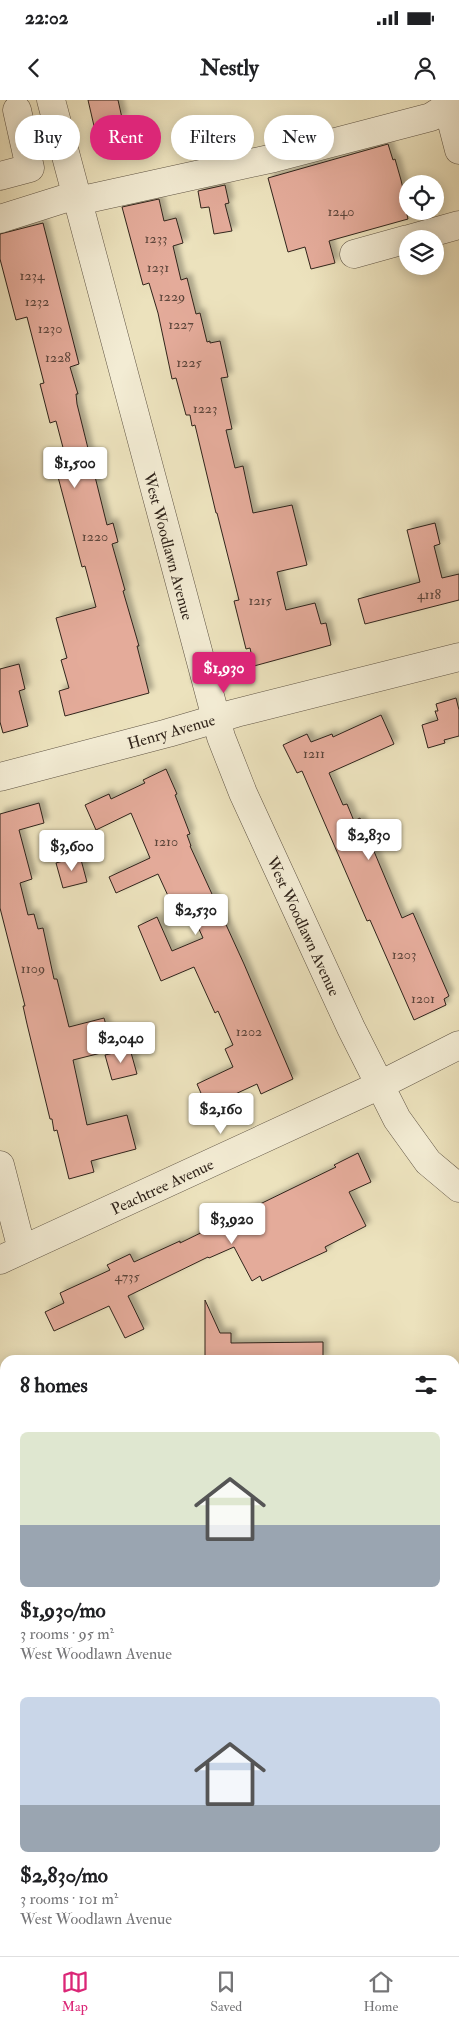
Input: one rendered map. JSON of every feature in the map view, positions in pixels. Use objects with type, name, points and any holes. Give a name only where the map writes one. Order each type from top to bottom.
[{"type":"street","points":[[11,105],[50,100]]},
{"type":"street","name":"West Woodlawn Avenue","points":[[50,100],[215,719],[243,793],[397,1119],[428,1162],[459,1188]]},
{"type":"street","points":[[0,219],[77,198],[293,154],[431,117],[451,103],[459,150]]},
{"type":"street","points":[[0,166],[6,164],[12,153],[11,105]]},
{"type":"street","points":[[0,176],[30,168],[11,105]]},
{"type":"street","points":[[441,230],[459,225]]},
{"type":"street","points":[[354,254],[399,242]]},
{"type":"street","name":"Henry Avenue","points":[[0,777],[215,719],[459,657]]},
{"type":"street","name":"Peachtree Avenue","points":[[11,1255],[380,1085],[459,1045]]},
{"type":"street","points":[[0,1165],[11,1255]]},
{"type":"building","points":[[88,100],[118,100],[121,115],[91,115]]},
{"type":"building","points":[[388,144],[400,175],[399,220],[404,220],[329,241],[335,263],[311,269],[305,247],[288,252],[268,178]]},
{"type":"building","points":[[225,185],[229,203],[225,204],[232,231],[214,234],[209,207],[201,208],[198,191]]},
{"type":"building","points":[[159,199],[164,221],[176,218],[183,243],[173,246],[181,280],[187,278],[196,314],[200,313],[207,342],[220,341],[228,377],[221,378],[232,429],[226,430],[235,468],[243,466],[253,513],[292,505],[307,565],[277,572],[286,610],[315,603],[321,624],[326,623],[331,645],[254,666],[250,648],[246,649],[234,601],[239,600],[195,425],[192,426],[190,415],[186,415],[176,378],[172,379],[158,313],[149,283],[143,285],[122,207]]},
{"type":"building","points":[[43,223],[79,364],[70,367],[78,394],[76,394],[77,404],[107,525],[113,523],[118,542],[112,544],[139,646],[137,646],[149,693],[65,716],[59,691],[69,688],[61,660],[67,658],[56,618],[96,607],[85,566],[82,567],[54,462],[66,459],[56,421],[50,423],[40,384],[44,383],[27,317],[16,320],[0,259],[0,234]]},
{"type":"building","points":[[435,523],[440,544],[434,546],[442,578],[459,574],[459,600],[365,624],[358,599],[420,582],[407,530]]},
{"type":"building","points":[[19,664],[25,689],[19,691],[28,726],[3,733],[0,722],[0,669]]},
{"type":"building","points":[[456,698],[459,710],[459,736],[444,740],[445,743],[428,748],[422,725],[438,720],[435,711],[438,711],[436,704]]},
{"type":"building","points":[[381,715],[394,744],[329,773],[343,805],[347,804],[354,821],[360,818],[402,918],[413,913],[449,996],[444,999],[446,1005],[414,1020],[370,920],[367,921],[302,771],[297,773],[283,745],[307,734],[311,742],[332,734],[333,737]]},
{"type":"building","points":[[166,769],[177,794],[175,795],[190,834],[187,835],[190,846],[244,964],[293,1079],[261,1094],[257,1084],[207,1107],[197,1084],[233,1067],[225,1049],[233,1045],[218,1011],[215,1013],[194,967],[161,981],[138,926],[157,917],[172,951],[203,938],[188,905],[175,911],[158,874],[116,893],[109,877],[150,858],[131,813],[96,830],[85,805],[109,794],[111,799],[145,783],[143,780]]},
{"type":"building","points":[[39,803],[44,823],[19,830],[32,879],[20,883],[28,915],[34,914],[38,929],[43,928],[54,979],[57,979],[69,1027],[104,1018],[113,1050],[73,1060],[87,1125],[127,1115],[136,1149],[91,1161],[94,1172],[69,1179],[57,1130],[54,1131],[52,1119],[50,1119],[23,1006],[25,1006],[0,908],[0,814]]},
{"type":"building","points":[[80,856],[87,882],[63,888],[56,863]]},
{"type":"building","points":[[130,1049],[137,1074],[112,1080],[105,1055]]},
{"type":"building","points":[[358,1153],[371,1182],[349,1192],[366,1226],[325,1247],[327,1251],[262,1281],[260,1276],[252,1281],[234,1247],[208,1257],[128,1296],[144,1329],[125,1338],[109,1306],[54,1331],[45,1312],[64,1303],[60,1293],[110,1270],[107,1265],[130,1254],[134,1262],[180,1241],[180,1243],[336,1167],[334,1165]]},
{"type":"building","points":[[205,1300],[220,1333],[231,1333],[231,1343],[323,1342],[323,1355],[205,1355]]}]
